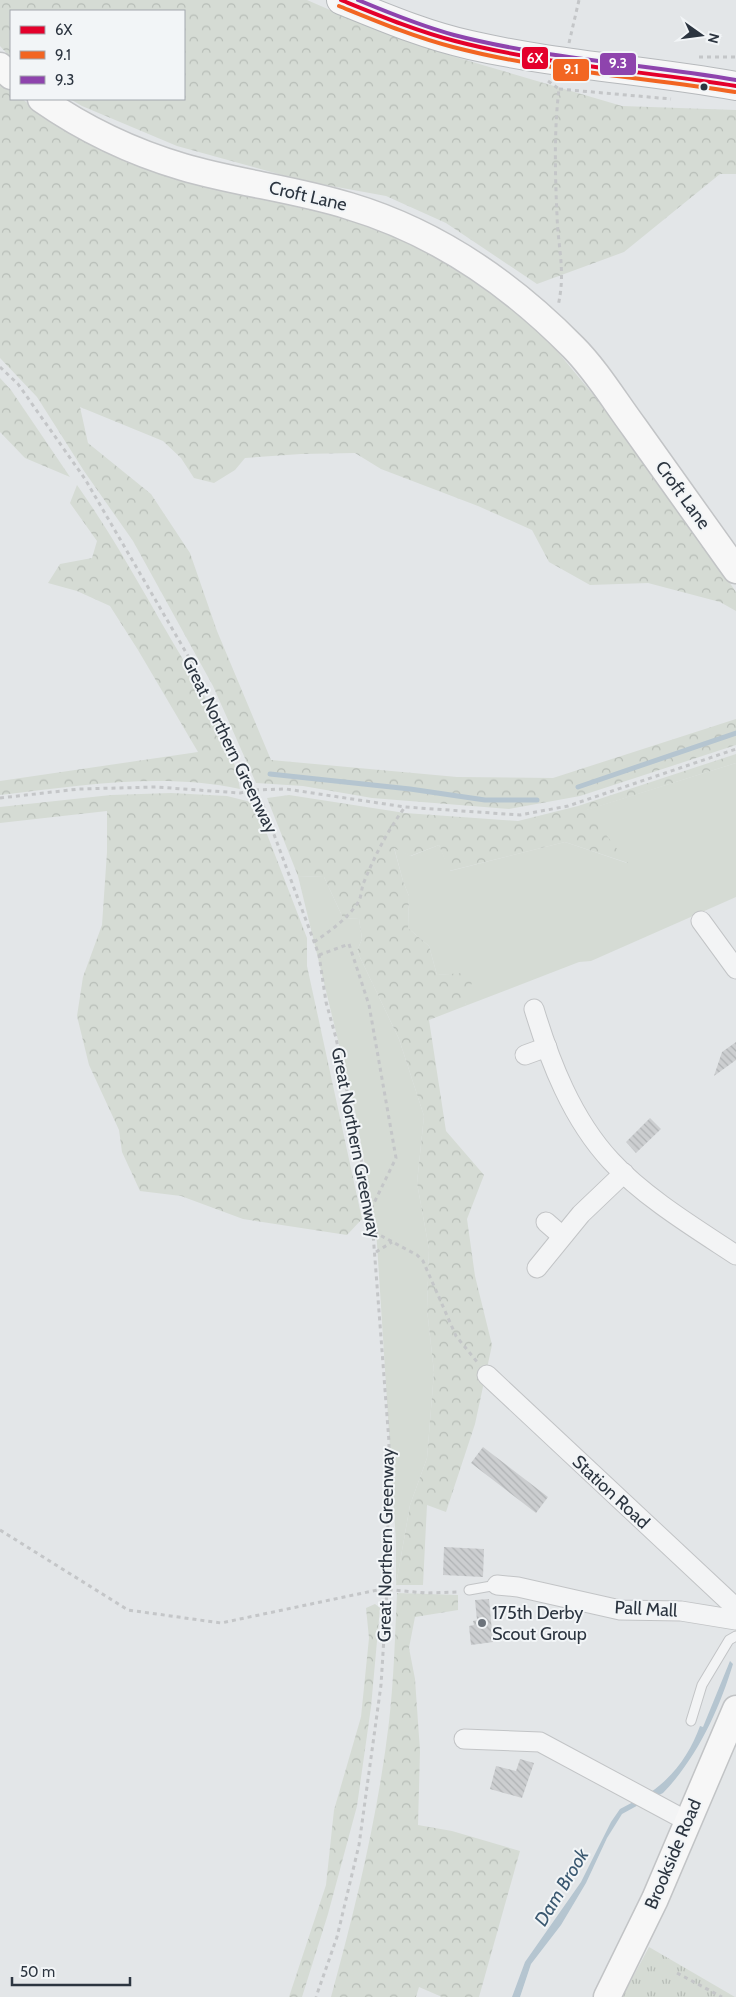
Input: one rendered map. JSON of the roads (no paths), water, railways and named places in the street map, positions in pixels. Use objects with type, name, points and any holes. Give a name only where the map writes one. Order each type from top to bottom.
[{"type":"highway","points":[[341,0],[424,32],[468,45],[606,68],[690,78],[736,86]]},
{"type":"highway","points":[[690,78],[736,74]]},
{"type":"street","points":[[0,66],[10,75]]},
{"type":"street","name":"Croft Lane","points":[[43,100],[90,129],[147,155],[183,167],[347,205],[408,227],[458,253],[496,278],[574,348],[602,383],[736,570]]},
{"type":"street","points":[[701,921],[736,969]]},
{"type":"street","points":[[534,1009],[559,1078],[581,1121],[601,1149],[624,1173],[669,1209],[736,1255]]},
{"type":"street","points":[[525,1055],[547,1047]]},
{"type":"street","points":[[537,1268],[562,1236],[624,1173]]},
{"type":"street","points":[[546,1222],[562,1236]]},
{"type":"street","name":"Station Road","points":[[487,1376],[736,1608]]},
{"type":"street","name":"Pall Mall","points":[[497,1585],[518,1586],[620,1610],[681,1611],[736,1620]]},
{"type":"street","name":"Brookside Road","points":[[607,1997],[655,1899],[736,1709]]},
{"type":"street","points":[[464,1739],[540,1742],[687,1821]]},
{"type":"lane","name":"Pall Mall","points":[[469,1590],[497,1585]]},
{"type":"lane","points":[[691,1721],[707,1676],[729,1640],[736,1636]]},
{"type":"water","points":[[730,1661],[733,1664],[721,1699],[706,1733],[686,1765],[663,1793],[659,1795],[651,1792],[681,1763],[692,1745],[700,1726],[703,1727]]},
{"type":"water","points":[[637,1800],[642,1803],[622,1814],[607,1838],[586,1883],[561,1925],[531,1964],[520,1997],[512,1997],[525,1962],[581,1882],[611,1822],[620,1809]]},
{"type":"waterway","points":[[578,787],[736,733]]},
{"type":"waterway","points":[[270,774],[410,789],[485,800],[537,800]]},
{"type":"place","name":"175th Derby Scout Group","points":[[482,1623]]},
{"type":"water label","name":"Dam Brook","points":[[561,1887]]}]
